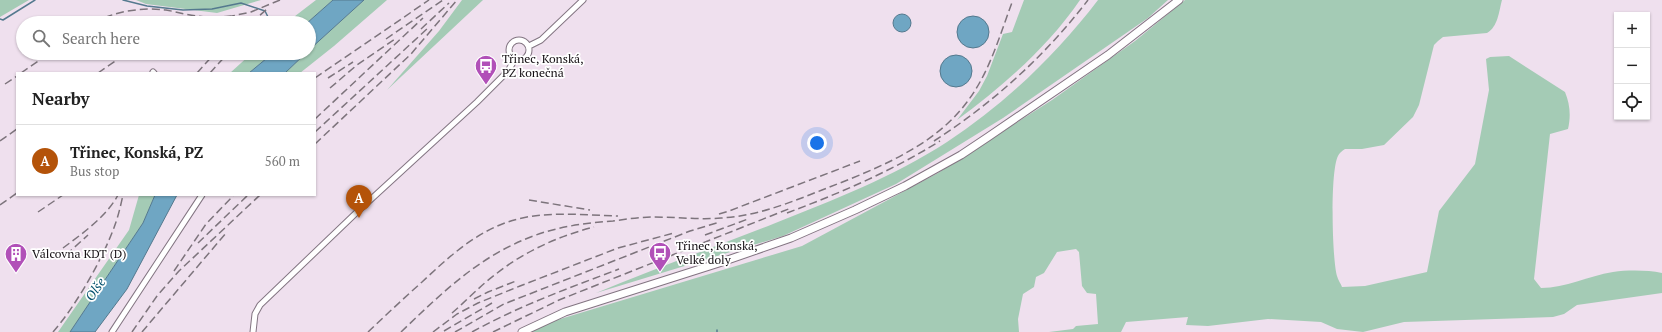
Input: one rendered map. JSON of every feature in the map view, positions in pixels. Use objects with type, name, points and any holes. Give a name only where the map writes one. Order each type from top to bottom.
[{"type":"main road","points":[[522,332],[565,312],[792,238],[905,186],[961,155],[988,137],[1108,55],[1179,0]]},
{"type":"street","points":[[528,46],[541,40],[583,0]]},
{"type":"street","points":[[520,40],[527,43],[529,51],[524,58],[515,58],[511,56],[510,51],[510,46],[513,42],[520,40]]},
{"type":"street","points":[[253,332],[255,314],[260,305],[356,213],[482,97],[508,71],[515,58]]},
{"type":"street","points":[[112,332],[201,196]]},
{"type":"green space","points":[[0,0],[29,0],[0,17]]},
{"type":"green space","points":[[136,0],[261,0],[217,13],[146,4]]},
{"type":"green space","points":[[316,0],[333,0],[315,16],[295,16]]},
{"type":"green space","points":[[364,0],[387,0],[334,46],[301,72],[286,72],[299,60],[316,60],[316,44]]},
{"type":"green space","points":[[462,0],[483,0],[387,90],[439,31]]},
{"type":"green space","points":[[1024,0],[1080,0],[1067,18],[1039,50],[991,94],[957,120],[979,91],[987,76],[1003,34],[1012,32]]},
{"type":"green space","points":[[1098,0],[1168,0],[1148,18],[1003,118],[896,184],[783,236],[596,293],[840,197],[884,177],[926,155],[989,112],[1009,95],[1065,40]]},
{"type":"green space","points":[[1185,0],[1502,0],[1496,23],[1487,33],[1443,37],[1434,45],[1419,105],[1413,117],[1384,145],[1362,149],[1345,149],[1338,155],[1335,165],[1334,179],[1333,235],[1335,267],[1337,277],[1342,287],[1365,286],[1427,272],[1439,211],[1475,164],[1489,90],[1486,59],[1490,57],[1509,56],[1565,92],[1570,110],[1568,129],[1550,134],[1534,279],[1541,288],[1568,284],[1613,272],[1650,271],[1662,273],[1662,293],[1577,305],[1564,314],[1553,317],[1404,322],[1363,332],[1337,329],[1321,322],[1268,319],[1208,326],[1186,325],[1188,317],[1126,322],[1121,332],[1049,332],[1073,329],[1076,326],[1098,324],[1096,294],[1087,293],[1082,286],[1079,252],[1076,249],[1057,252],[1044,273],[1036,277],[1034,287],[1023,294],[1018,319],[1019,332],[531,332],[547,323],[802,246],[938,173],[1052,100],[1135,41]]},
{"type":"green space","points":[[244,60],[265,60],[250,72],[231,72]]},
{"type":"green space","points":[[139,196],[155,196],[143,223],[70,332],[58,332],[129,230]]},
{"type":"water","points":[[333,0],[364,0],[316,44],[315,16]]},
{"type":"water","points":[[898,14],[906,14],[911,19],[909,30],[906,32],[898,32],[893,27],[893,19]]},
{"type":"water","points":[[970,16],[976,16],[985,20],[989,32],[985,44],[976,48],[970,48],[961,44],[957,35],[957,29],[961,20]]},
{"type":"water","points":[[953,55],[959,55],[968,59],[972,71],[968,83],[959,87],[953,87],[944,83],[940,74],[940,68],[944,59]]},
{"type":"water","points":[[265,60],[299,60],[286,72],[250,72]]},
{"type":"water","points":[[155,196],[176,196],[127,289],[95,332],[70,332],[143,223]]},
{"type":"waterway","points":[[0,19],[3,20],[35,0]]},
{"type":"waterway","points":[[123,0],[147,6],[183,10],[212,9],[241,3],[265,11],[268,16]]},
{"type":"railway","points":[[232,16],[251,12],[280,0]]},
{"type":"railway","points":[[316,77],[429,0]]},
{"type":"railway","points":[[386,39],[443,0]]},
{"type":"railway","points":[[316,143],[411,54],[457,0]]},
{"type":"railway","points":[[401,332],[463,276],[497,253],[536,235],[574,225],[639,218],[654,217],[713,219],[747,215],[797,200],[901,156],[920,145],[937,132],[953,118],[967,102],[988,66],[1013,0]]},
{"type":"railway","points":[[934,141],[977,111],[1017,77],[1054,40],[1088,0]]},
{"type":"railway","points":[[421,29],[449,3]]},
{"type":"railway","points":[[108,16],[129,11],[148,9],[166,10],[198,16]]},
{"type":"railway","points":[[259,16],[267,9]]},
{"type":"railway","points":[[316,118],[423,18]]},
{"type":"railway","points":[[316,131],[428,28]]},
{"type":"railway","points":[[330,88],[357,65],[395,39]]},
{"type":"railway","points":[[22,72],[40,60]]},
{"type":"railway","points":[[99,72],[117,60]]},
{"type":"railway","points":[[198,72],[209,60]]},
{"type":"railway","points":[[211,72],[222,60]]},
{"type":"railway","points":[[328,78],[353,62]]},
{"type":"railway","points":[[5,84],[16,77]]},
{"type":"railway","points":[[0,141],[16,130]]},
{"type":"railway","points":[[787,213],[827,198],[865,181],[922,152],[940,141]]},
{"type":"railway","points":[[719,214],[860,161]]},
{"type":"railway","points":[[0,205],[16,194]]},
{"type":"railway","points":[[38,212],[62,196]]},
{"type":"railway","points":[[63,248],[101,217],[117,196]]},
{"type":"railway","points":[[53,332],[89,280],[105,249],[116,222],[123,196]]},
{"type":"railway","points":[[174,271],[206,224],[233,196]]},
{"type":"railway","points":[[198,243],[247,196]]},
{"type":"railway","points":[[132,332],[157,296],[179,271],[259,196]]},
{"type":"railway","points":[[529,200],[590,210]]},
{"type":"railway","points":[[493,332],[559,300],[791,208]]},
{"type":"railway","points":[[368,332],[457,251],[496,226],[538,215],[572,214],[618,216]]},
{"type":"railway","points":[[705,235],[748,219]]},
{"type":"railway","points":[[455,332],[504,304],[690,231],[720,222]]},
{"type":"railway","points":[[452,313],[490,278],[519,258],[555,240],[594,227]]},
{"type":"railway","points":[[142,332],[226,233]]},
{"type":"railway","points":[[433,332],[457,314],[478,303],[618,248],[674,233]]},
{"type":"railway","points":[[66,255],[88,235]]},
{"type":"railway","points":[[472,332],[563,290],[619,269]]},
{"type":"railway","points":[[474,299],[516,281]]},
{"type":"railway","points":[[444,331],[492,303]]},
{"type":"place","name":"Třinec, Konská, PZ konečná","points":[[486,86]]},
{"type":"place","name":"Třinec, Konská, PZ","points":[[359,218]]},
{"type":"place","name":"Třinec, Konská, Velké doly","points":[[660,272]]},
{"type":"place","name":"Válcovna KDT (D)","points":[[16,274]]},
{"type":"water label","name":"Olše","points":[[95,289]]}]
